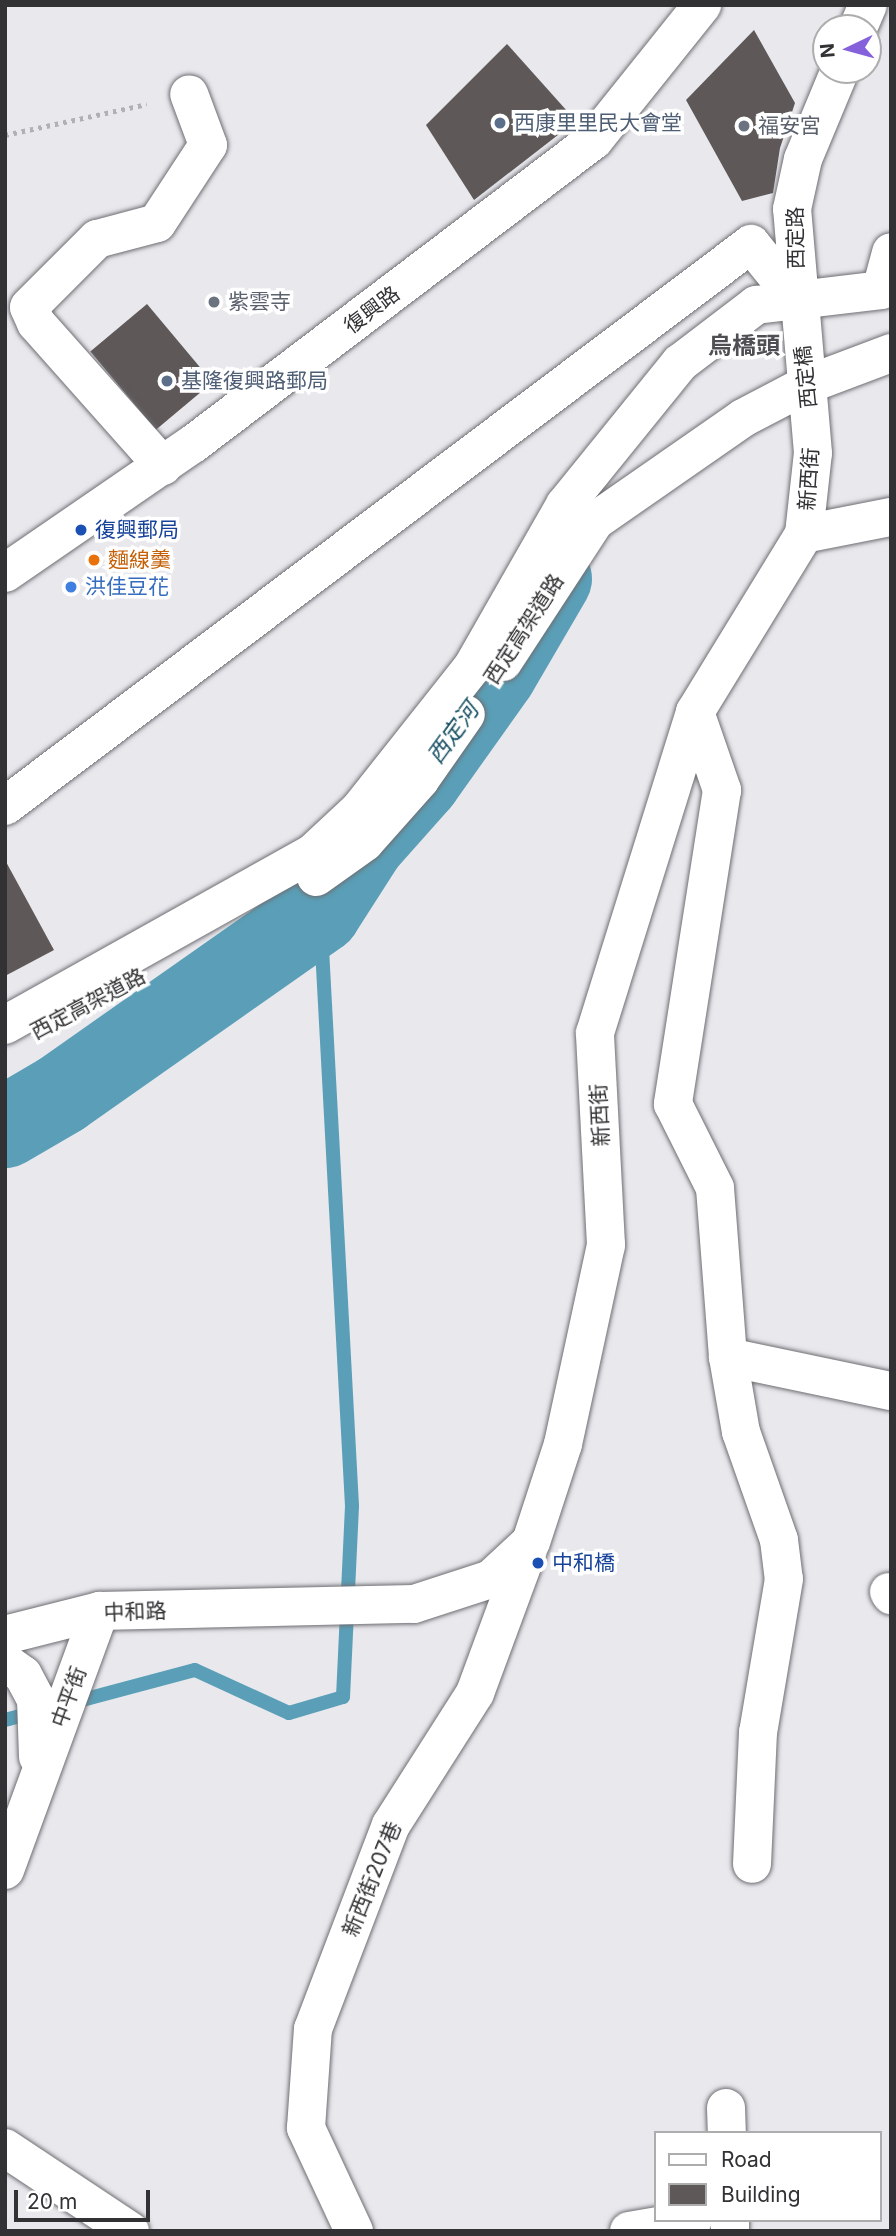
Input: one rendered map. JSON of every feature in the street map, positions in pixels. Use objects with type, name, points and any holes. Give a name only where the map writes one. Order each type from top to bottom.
[{"type":"street","name":"復興路","points":[[5,573],[163,466],[594,140],[702,5]]},
{"type":"street","name":"西定路","points":[[799,316],[792,209],[803,159],[835,84]]},
{"type":"street","points":[[163,466],[36,323],[29,307],[97,239],[158,223],[208,145],[189,94]]},
{"type":"street","points":[[5,806],[751,244],[799,316]]},
{"type":"street","points":[[5,1025],[314,852],[350,819],[473,666],[565,505],[680,363],[756,305],[799,316],[886,289],[891,252]]},
{"type":"street","name":"西定橋","points":[[799,316],[810,424]]},
{"type":"street","name":"西定高架道路","points":[[5,1049],[289,896],[365,842],[420,780],[595,521],[743,418],[806,385],[891,353]]},
{"type":"street","name":"新西街","points":[[267,1609],[360,1608],[425,1602],[475,1586],[506,1569],[531,1542],[563,1444],[606,1245],[596,1033],[695,712],[804,534],[813,453],[810,424]]},
{"type":"street","name":"新西街","points":[[804,534],[891,517]]},
{"type":"street","points":[[695,712],[722,790],[673,1104],[715,1188],[728,1357],[741,1432],[779,1540],[784,1579],[758,1732],[752,1864]]},
{"type":"street","points":[[728,1357],[891,1391]]},
{"type":"street","name":"新西街207巷","points":[[354,2231],[306,2128],[313,2029],[391,1825],[475,1693],[531,1542]]},
{"type":"street","name":"中和路","points":[[5,1635],[100,1611],[267,1609]]},
{"type":"street","name":"中平街","points":[[43,1723],[78,1671],[100,1611]]},
{"type":"street","name":"中平街","points":[[5,1662],[23,1675],[43,1723],[37,1784],[5,1870]]},
{"type":"street","points":[[5,2148],[130,2231]]},
{"type":"street","points":[[629,2231],[681,2222]]},
{"type":"path","points":[[5,135],[189,94]]},
{"type":"building","name":"福安宮","points":[[754,30],[795,103],[780,148],[773,193],[742,201],[686,100]]},
{"type":"building","name":"西康里里民大會堂","points":[[507,44],[576,121],[474,200],[426,125]]},
{"type":"building","points":[[147,304],[213,382],[156,430],[90,352]]},
{"type":"building","points":[[5,860],[54,950],[5,976]]},
{"type":"waterway","name":"西定河","points":[[5,1127],[60,1095],[320,912],[365,842],[420,780],[496,673],[551,579]]},
{"type":"waterway","points":[[71,1703],[195,1670],[289,1713],[343,1697],[352,1506],[320,912]]},
{"type":"waterway","points":[[5,1720],[34,1712]]},
{"type":"place","name":"西康里里民大會堂","points":[[500,123]]},
{"type":"place","name":"福安宮","points":[[744,126]]},
{"type":"place","name":"紫雲寺","points":[[214,302]]},
{"type":"place","name":"基隆復興路郵局","points":[[167,381]]},
{"type":"place","name":"復興郵局","points":[[81,530]]},
{"type":"place","name":"麵線羹","points":[[94,560]]},
{"type":"place","name":"洪佳豆花","points":[[71,587]]},
{"type":"place","name":"中和橋","points":[[538,1563]]},
{"type":"district","name":"烏橋頭","points":[[744,346]]}]
